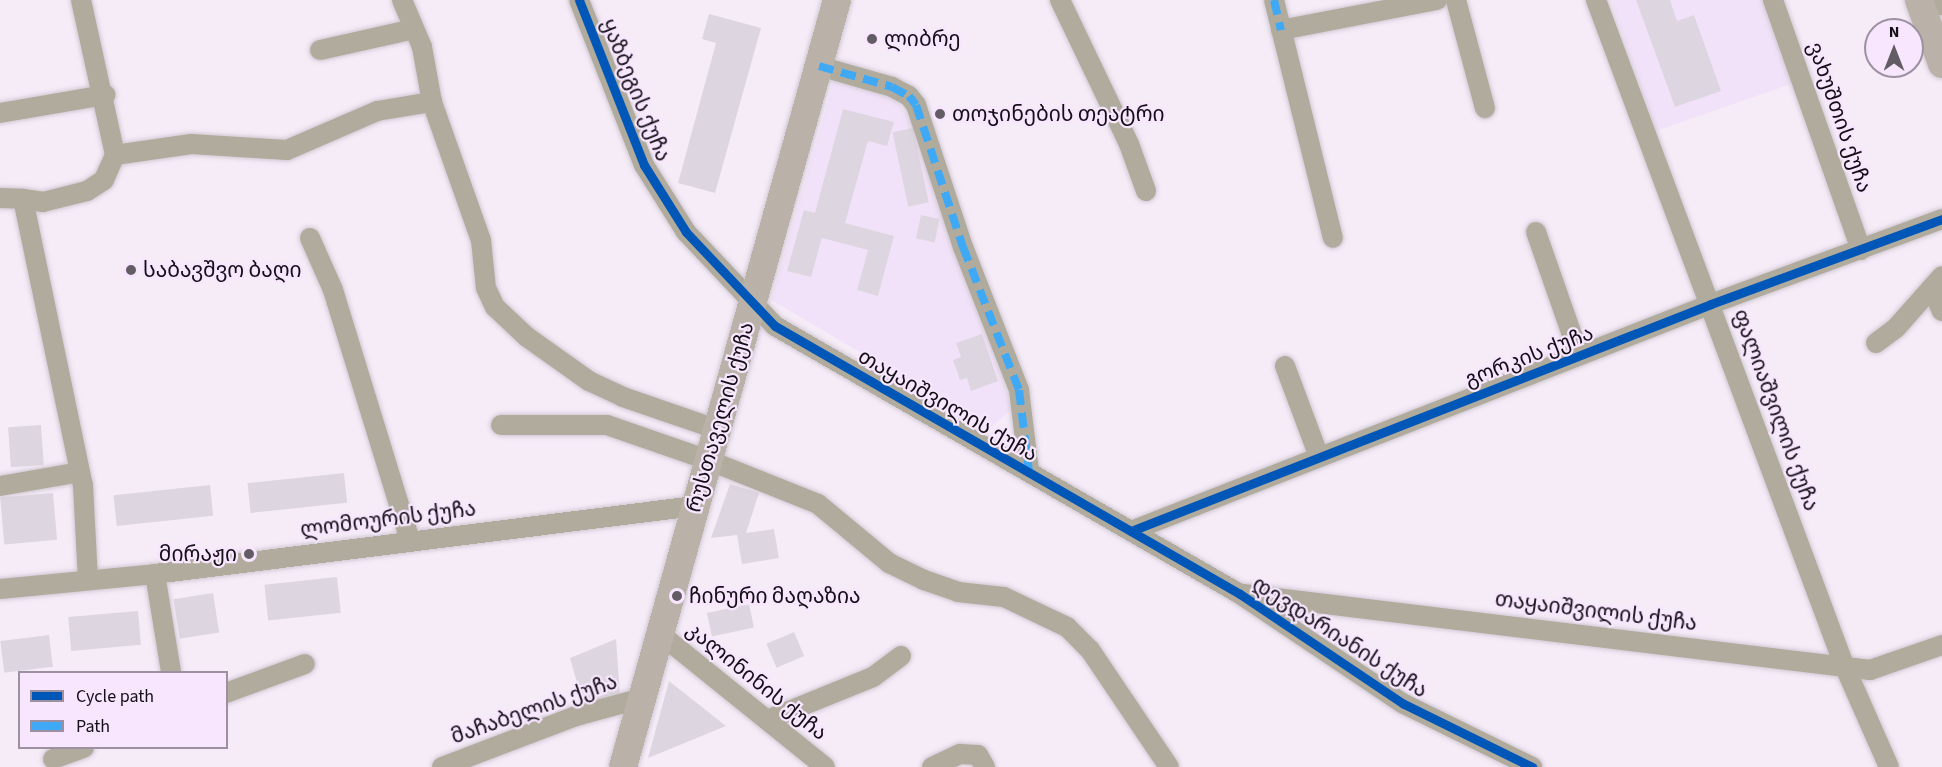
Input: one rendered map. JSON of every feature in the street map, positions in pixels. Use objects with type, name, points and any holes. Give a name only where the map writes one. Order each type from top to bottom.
[{"type":"main road","name":"რუსთაველის ქუჩა","points":[[623,767],[837,0]]},
{"type":"main road","points":[[1927,4],[1942,64]]},
{"type":"street","points":[[0,198],[43,202],[87,191],[104,180],[115,155],[105,95],[81,0]]},
{"type":"street","points":[[402,0],[422,47],[432,102],[481,240],[486,288],[495,307],[527,337],[590,381],[623,397],[716,429]]},
{"type":"street","name":"ყაზბეგის ქუჩა","points":[[579,0],[645,165],[686,232],[752,305]]},
{"type":"street","points":[[1060,0],[1129,144],[1146,191]]},
{"type":"street","points":[[1274,0],[1333,238]]},
{"type":"street","points":[[1281,30],[1377,4],[1437,0]]},
{"type":"street","points":[[1456,0],[1485,108]]},
{"type":"street","name":"ფალიაშვილის ქუჩა","points":[[1596,0],[1844,665],[1889,767]]},
{"type":"street","name":"ვახუშთის ქუჩა","points":[[1773,0],[1861,250]]},
{"type":"street","points":[[320,50],[414,29]]},
{"type":"street","points":[[819,66],[892,87],[909,96],[915,105],[963,247],[1019,390],[1029,472]]},
{"type":"street","points":[[0,113],[105,95]]},
{"type":"street","points":[[115,155],[191,144],[287,150],[377,111],[432,102]]},
{"type":"street","points":[[23,199],[80,472],[88,580]]},
{"type":"street","name":"გორკის ქუჩა","points":[[1131,531],[1711,304],[1942,219]]},
{"type":"street","points":[[1536,232],[1579,355]]},
{"type":"street","points":[[310,238],[337,301],[410,540]]},
{"type":"street","points":[[1937,282],[1942,311]]},
{"type":"street","points":[[1876,343],[1896,328],[1937,282]]},
{"type":"street","name":"თაყაიშვილის ქუჩა","points":[[752,305],[775,326],[1131,531]]},
{"type":"street","points":[[1285,366],[1319,457]]},
{"type":"street","points":[[501,425],[607,425],[708,460],[818,504],[888,563],[924,580],[958,592],[1004,597],[1067,627],[1090,650],[1168,767]]},
{"type":"street","points":[[0,486],[80,472]]},
{"type":"street","name":"ლომოურის ქუჩა","points":[[0,589],[155,574],[410,540],[695,506]]},
{"type":"street","name":"დევდარიანის ქუჩა","points":[[1131,531],[1240,594],[1404,704],[1532,767]]},
{"type":"street","points":[[155,574],[171,671]]},
{"type":"street","name":"თაყაიშვილის ქუჩა","points":[[1240,594],[1844,665],[1870,670],[1942,645]]},
{"type":"street","name":"კალინინის ქუჩა","points":[[659,633],[825,767]]},
{"type":"street","points":[[767,720],[873,677],[901,656]]},
{"type":"street","points":[[228,692],[305,664]]},
{"type":"street","name":"მაჩაბელის ქუჩა","points":[[442,767],[576,716],[642,698]]},
{"type":"street","points":[[53,759],[79,749]]},
{"type":"street","points":[[932,767],[960,754],[978,755],[985,767]]},
{"type":"shaded area","points":[[1611,0],[1766,0],[1794,83],[1656,131]]},
{"type":"shaded area","points":[[836,73],[895,101],[917,126],[1012,409],[990,428],[771,300]]},
{"type":"building","points":[[1636,0],[1670,0],[1677,21],[1694,15],[1721,91],[1675,107]]},
{"type":"building","points":[[709,14],[761,28],[715,193],[678,183],[716,43],[702,39]]},
{"type":"building","points":[[843,109],[894,122],[887,146],[868,141],[845,223],[894,236],[878,296],[857,290],[868,250],[822,238],[811,277],[787,271],[804,210],[815,213]]},
{"type":"building","points":[[913,128],[929,202],[908,207],[892,132]]},
{"type":"building","points":[[921,215],[940,219],[935,242],[916,238]]},
{"type":"building","points":[[982,334],[998,381],[971,391],[967,378],[960,380],[953,360],[961,357],[956,343]]},
{"type":"building","points":[[41,425],[44,465],[11,467],[8,427]]},
{"type":"building","points":[[344,473],[347,503],[251,513],[248,483]]},
{"type":"building","points":[[730,484],[759,493],[746,533],[774,529],[779,558],[742,564],[737,535],[711,538]]},
{"type":"building","points":[[210,485],[213,516],[117,526],[114,495]]},
{"type":"building","points":[[53,493],[57,540],[4,544],[0,498]]},
{"type":"building","points":[[337,577],[341,613],[268,620],[264,585]]},
{"type":"building","points":[[213,593],[219,633],[180,639],[173,599]]},
{"type":"building","points":[[749,604],[754,627],[712,636],[707,613]]},
{"type":"building","points":[[138,611],[141,645],[71,651],[68,617]]},
{"type":"building","points":[[794,632],[804,656],[777,668],[766,644]]},
{"type":"building","points":[[49,635],[53,667],[4,673],[0,641]]},
{"type":"building","points":[[616,639],[620,696],[584,708],[570,658]]},
{"type":"building","points":[[669,681],[726,726],[648,758]]},
{"type":"marked path","points":[[1274,0],[1281,30]]},
{"type":"marked path","points":[[819,66],[892,87],[909,96],[916,105],[963,247],[1019,390],[1029,472]]},
{"type":"cycle path","points":[[579,0],[644,165],[686,232],[775,326],[1240,594],[1404,704],[1532,767]]},
{"type":"cycle path","points":[[1131,531],[1711,304],[1942,219]]},
{"type":"place","name":"ლიბრე","points":[[872,39]]},
{"type":"place","name":"თოჯინების თეატრი","points":[[940,114]]},
{"type":"place","name":"საბავშვო ბაღი","points":[[131,270]]},
{"type":"place","name":"მირაჟი","points":[[249,554]]},
{"type":"place","name":"ჩინური მაღაზია","points":[[677,596]]}]
